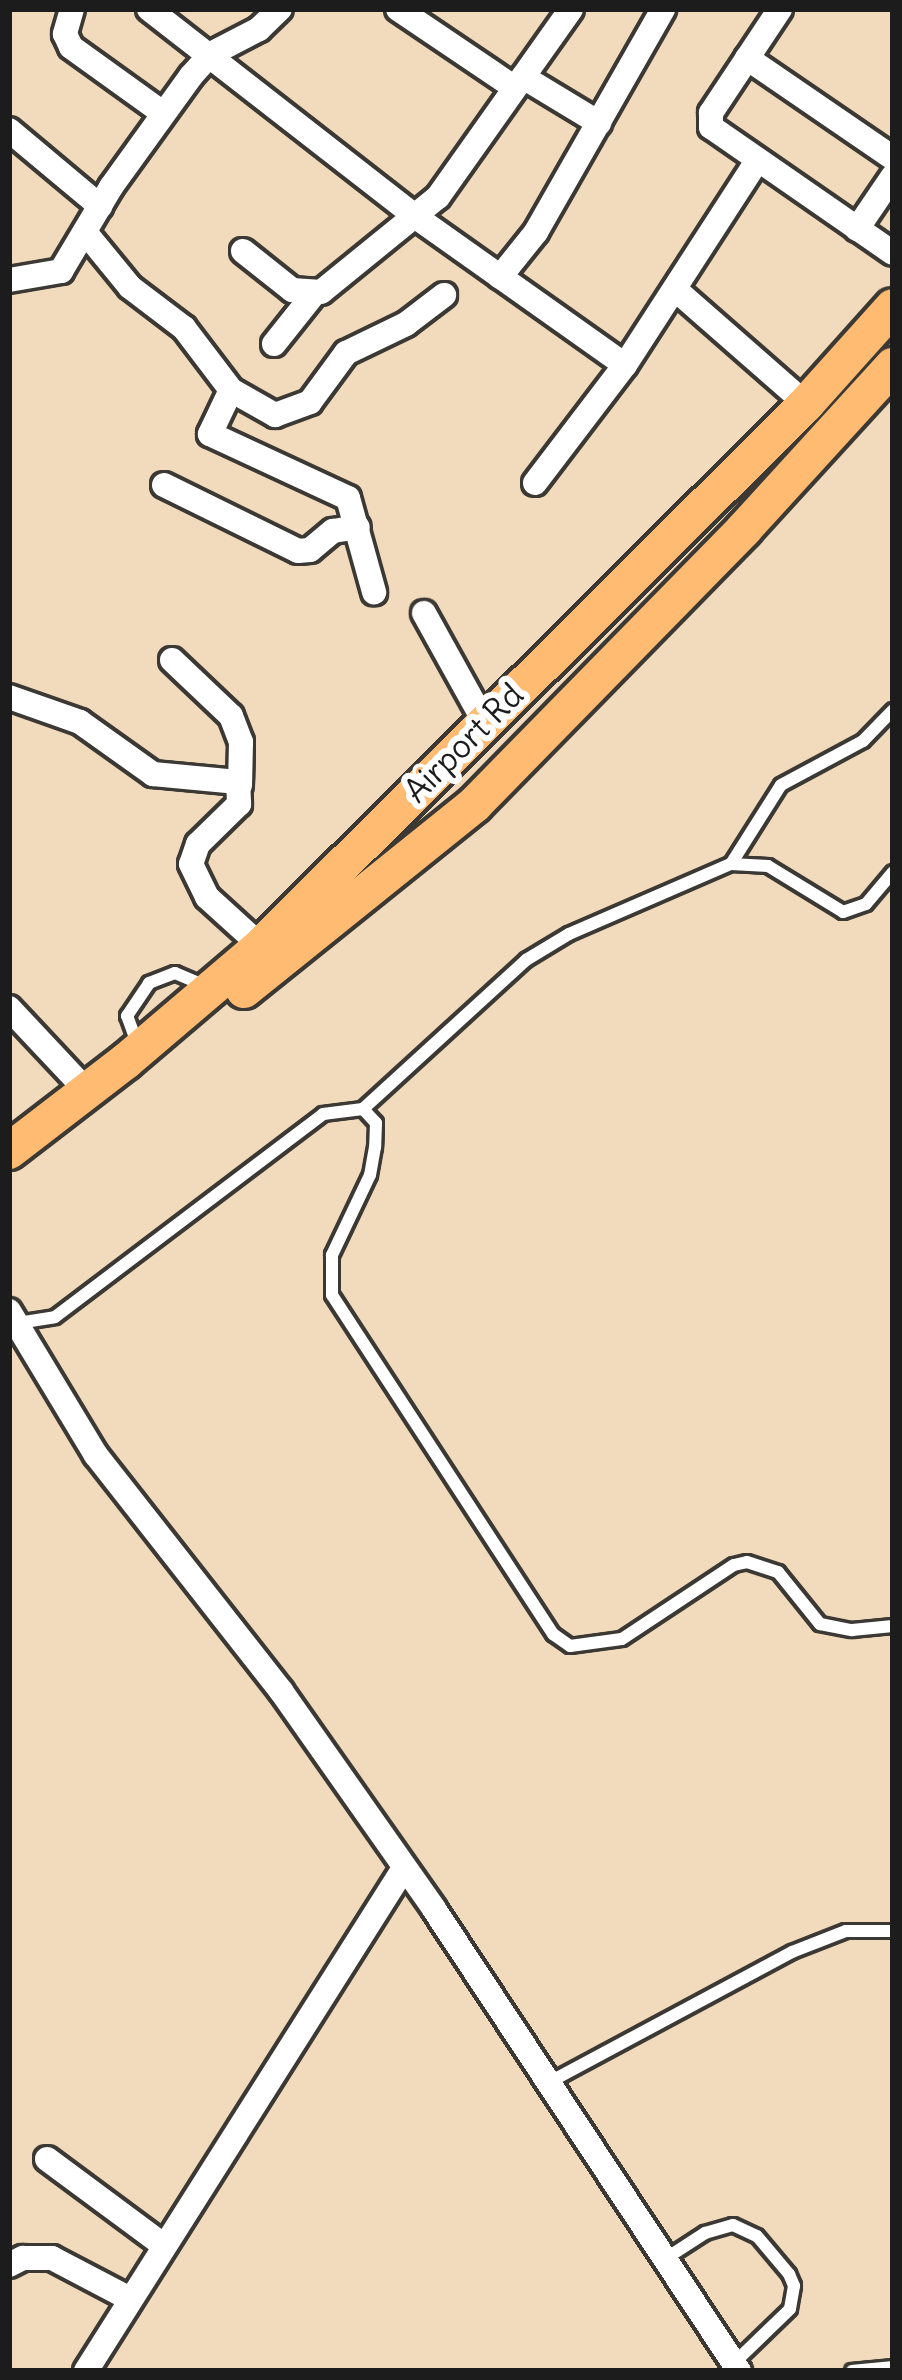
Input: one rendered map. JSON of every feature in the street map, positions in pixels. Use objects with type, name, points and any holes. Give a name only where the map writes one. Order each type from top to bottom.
[{"type":"main road","name":"Airport Rd","points":[[9,1150],[140,1050],[261,946],[806,404],[893,307]]},
{"type":"main road","points":[[9,1181],[476,803],[744,529],[893,366]]},
{"type":"street","points":[[72,9],[65,34],[70,47],[163,113]]},
{"type":"street","points":[[149,9],[416,217],[625,364]]},
{"type":"street","points":[[9,280],[58,274],[163,113],[211,54],[259,29],[280,9]]},
{"type":"street","points":[[398,9],[519,83],[599,123]]},
{"type":"street","points":[[274,344],[313,295],[416,217],[453,180],[572,9]]},
{"type":"street","points":[[500,277],[536,232],[663,9]]},
{"type":"street","points":[[780,9],[710,122],[758,161],[893,253]]},
{"type":"street","points":[[747,58],[893,158]]},
{"type":"street","points":[[9,130],[100,206]]},
{"type":"street","points":[[535,483],[625,364],[758,161]]},
{"type":"street","points":[[857,229],[893,176]]},
{"type":"street","points":[[85,232],[130,287],[184,328],[231,390],[274,415],[296,411],[323,390],[346,353],[406,324],[444,295]]},
{"type":"street","points":[[243,250],[292,290],[313,295]]},
{"type":"street","points":[[676,290],[806,404]]},
{"type":"street","points":[[231,390],[210,434],[342,493],[352,504],[374,592]]},
{"type":"street","points":[[164,484],[298,551],[310,550],[333,531],[358,527]]},
{"type":"street","points":[[424,613],[485,723]]},
{"type":"street","points":[[172,660],[231,716],[241,742],[239,804],[198,844],[191,864],[207,897],[261,946]]},
{"type":"street","points":[[9,698],[80,722],[145,771],[225,777],[240,784]]},
{"type":"street","points":[[9,1008],[87,1091]]},
{"type":"street","points":[[13,1317],[96,1456],[281,1691],[736,2367]]},
{"type":"street","points":[[86,2371],[162,2244],[404,1868]]},
{"type":"street","points":[[47,2159],[162,2244]]},
{"type":"street","points":[[9,2265],[23,2258],[52,2258],[130,2299]]},
{"type":"lane","points":[[730,864],[781,785],[863,741],[893,710]]},
{"type":"lane","points":[[13,1317],[55,1317],[323,1114],[363,1108],[526,960],[569,934],[730,864],[767,866],[843,912],[866,904],[893,872]]},
{"type":"lane","points":[[363,1108],[376,1123],[375,1147],[370,1175],[332,1255],[332,1295],[553,1634],[570,1646],[622,1639],[734,1565],[748,1562],[778,1572],[820,1624],[852,1630],[893,1626]]},
{"type":"lane","points":[[545,2084],[792,1952],[846,1931],[893,1931]]},
{"type":"lane","points":[[664,2260],[705,2233],[733,2225],[757,2236],[789,2274],[794,2286],[790,2309],[736,2367]]},
{"type":"lane","points":[[852,2371],[893,2367]]}]
